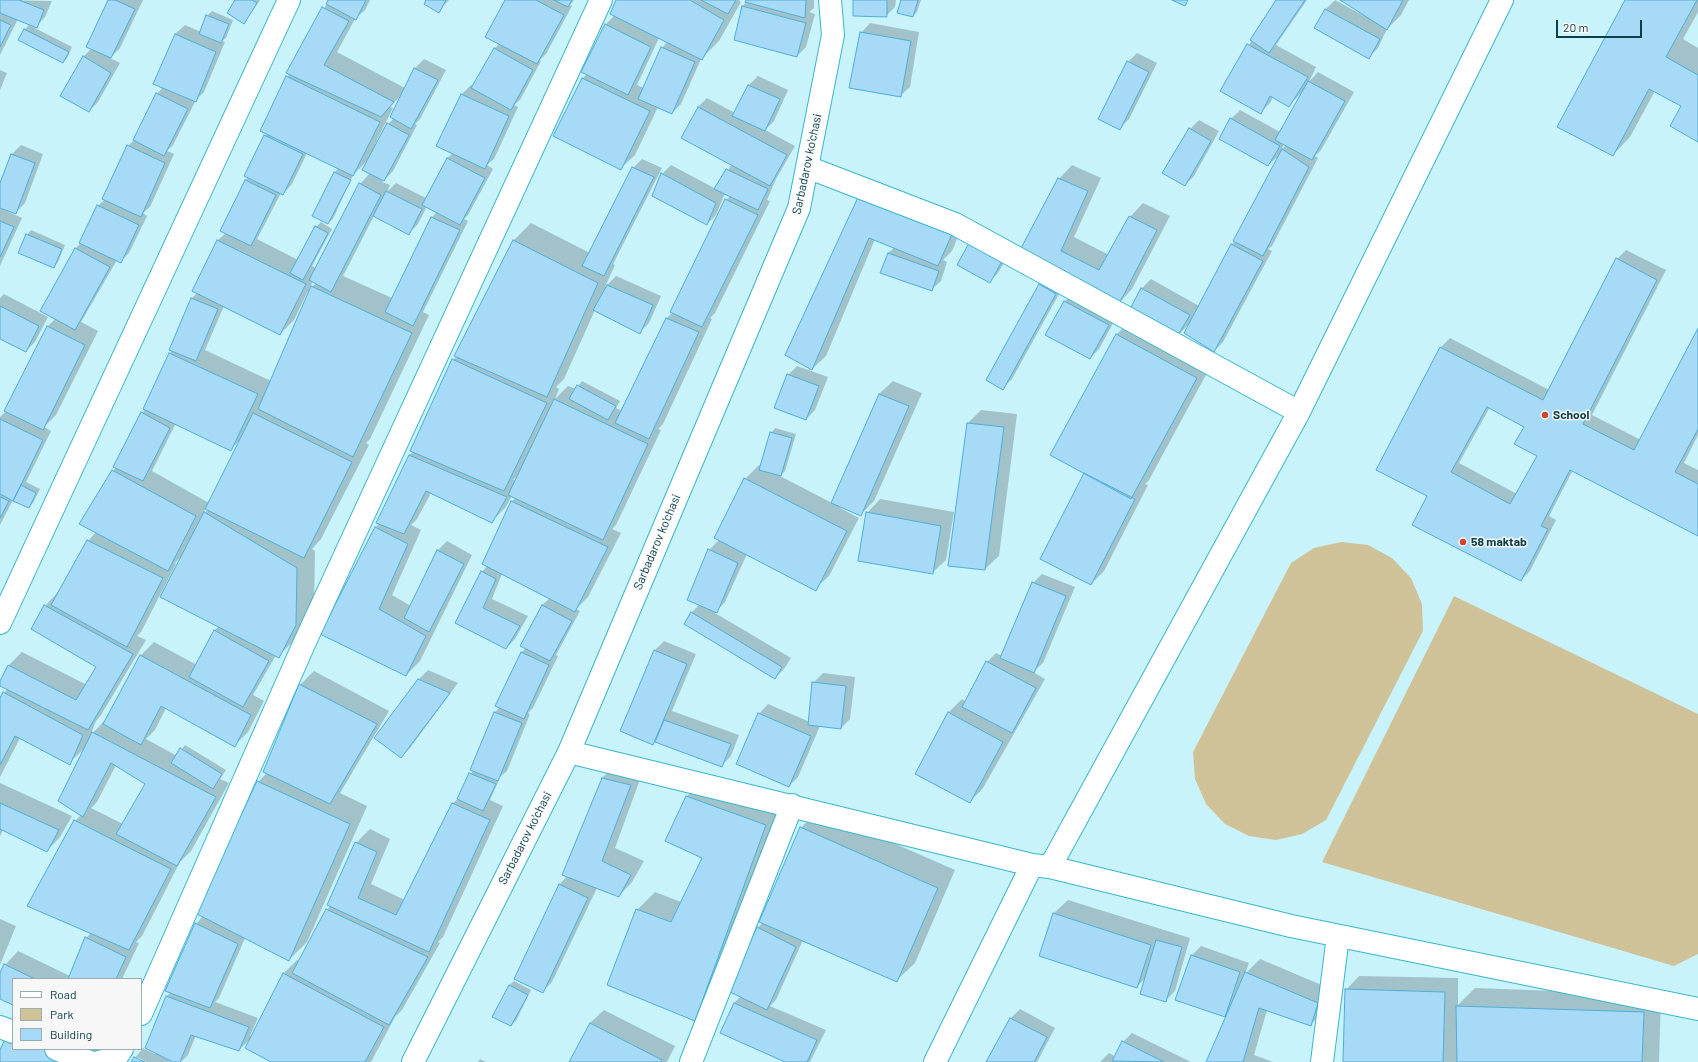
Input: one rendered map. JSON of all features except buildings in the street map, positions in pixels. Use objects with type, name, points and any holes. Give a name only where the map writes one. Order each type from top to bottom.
[{"type":"street","points":[[0,622],[289,0]]},
{"type":"street","points":[[142,1012],[307,636],[601,0]]},
{"type":"street","name":"Sarbadarov ko'chasi","points":[[413,1062],[569,752],[799,208],[833,35],[830,0]]},
{"type":"street","points":[[935,1062],[1041,866],[1298,412],[1502,0]]},
{"type":"street","points":[[807,167],[955,224],[1298,412]]},
{"type":"street","points":[[569,752],[1291,926],[1698,1009]]},
{"type":"street","points":[[691,1062],[792,805]]},
{"type":"street","points":[[1322,1062],[1338,936]]},
{"type":"street","points":[[0,1027],[12,1032]]},
{"type":"street","points":[[59,1050],[90,1062]]},
{"type":"street","points":[[99,1062],[116,1058],[121,1050]]},
{"type":"green space","points":[[1341,542],[1368,545],[1392,558],[1411,578],[1422,604],[1423,631],[1326,820],[1302,834],[1276,840],[1249,836],[1225,824],[1206,804],[1195,779],[1193,752],[1291,563],[1314,548]]},
{"type":"green space","points":[[1454,596],[1698,714],[1698,954],[1674,966],[1322,862]]},
{"type":"place","name":"School","points":[[1545,415]]},
{"type":"place","name":"58 maktab","points":[[1463,542]]}]
